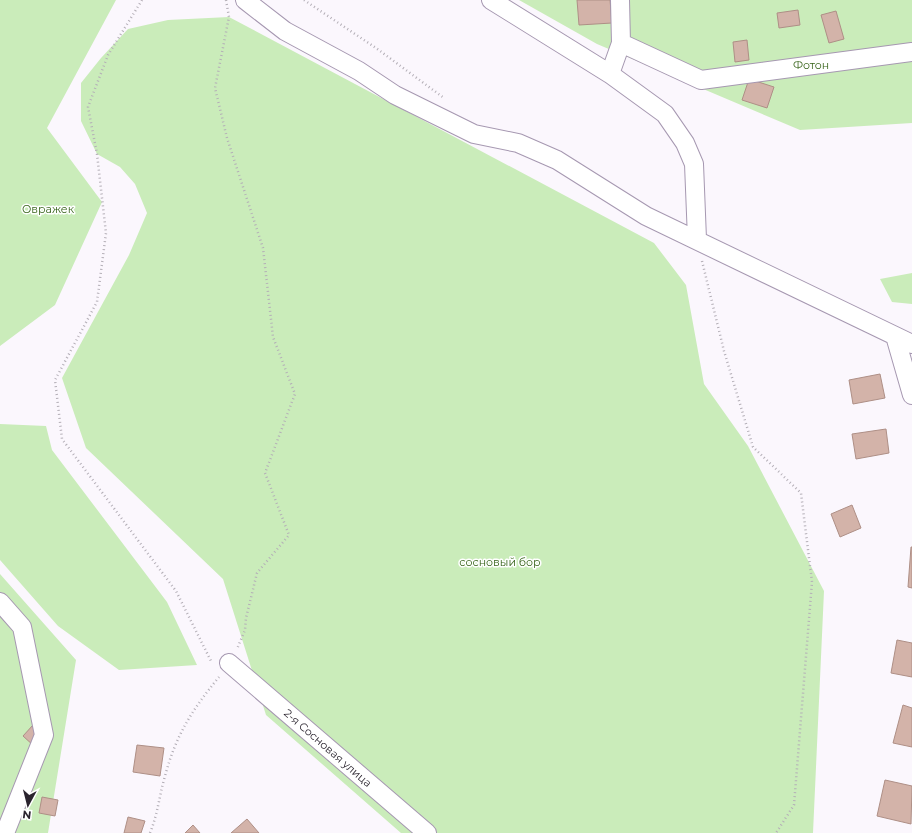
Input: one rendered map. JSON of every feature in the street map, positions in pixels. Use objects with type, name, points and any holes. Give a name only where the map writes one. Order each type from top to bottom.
[{"type":"street","points":[[245,0],[285,31],[359,71],[395,95],[474,134],[518,142],[557,160],[646,216],[697,239],[912,344]]},
{"type":"street","points":[[491,0],[610,74],[665,114],[685,143],[694,164],[697,239]]},
{"type":"street","points":[[610,74],[621,44],[620,0]]},
{"type":"street","points":[[621,44],[701,80],[912,52]]},
{"type":"street","points":[[895,336],[912,395]]},
{"type":"street","points":[[0,602],[22,627],[44,735],[4,831]]},
{"type":"street","name":"2-я Сосновая улица","points":[[219,669],[427,833]]},
{"type":"path","points":[[142,0],[108,55],[88,107],[97,154],[106,233],[97,302],[56,380],[62,439],[176,590],[219,669]]},
{"type":"path","points":[[150,833],[156,820],[165,777],[183,726],[245,630],[246,618],[257,573],[289,534],[265,473],[295,394],[272,337],[263,248],[227,138],[215,88],[229,17],[226,0]]},
{"type":"path","points":[[304,0],[376,48],[450,102]]},
{"type":"path","points":[[697,239],[724,351],[753,447],[801,493],[812,582],[794,806],[776,833]]},
{"type":"green space","name":"Овражек","points":[[0,0],[116,0],[47,128],[102,202],[55,305],[0,346]]},
{"type":"green space","name":"Фотон","points":[[519,0],[912,0],[912,123],[800,130],[597,44]]},
{"type":"green space","name":"сосновый бор","points":[[229,17],[654,243],[686,285],[704,384],[748,446],[824,591],[813,833],[401,833],[266,715],[223,579],[86,448],[62,378],[129,255],[147,213],[135,184],[120,167],[97,154],[81,121],[81,83],[101,58],[128,29],[168,20]]},
{"type":"green space","points":[[912,273],[912,304],[892,302],[880,279]]},
{"type":"green space","points":[[0,424],[46,426],[52,450],[167,602],[197,665],[119,670],[58,626],[0,560]]},
{"type":"green space","points":[[0,574],[76,660],[48,833],[0,833]]},
{"type":"building","points":[[577,0],[610,0],[612,23],[579,25]]},
{"type":"building","points":[[798,10],[800,25],[779,28],[777,13]]},
{"type":"building","points":[[836,11],[844,39],[829,43],[821,15]]},
{"type":"building","points":[[747,40],[749,60],[735,62],[733,42]]},
{"type":"building","points":[[749,79],[774,87],[767,108],[742,100]]},
{"type":"building","points":[[880,374],[885,398],[853,404],[849,380]]},
{"type":"building","points":[[886,429],[889,453],[856,459],[852,434]]},
{"type":"building","points":[[852,505],[861,528],[840,537],[831,514]]},
{"type":"building","points":[[912,547],[912,588],[908,587]]},
{"type":"building","points":[[897,640],[912,643],[912,677],[891,673]]},
{"type":"building","points":[[903,705],[912,708],[912,747],[893,743]]},
{"type":"building","points":[[33,725],[43,734],[34,746],[23,736]]},
{"type":"building","points":[[137,745],[164,748],[160,776],[133,772]]},
{"type":"building","points":[[885,780],[912,786],[911,824],[877,816]]},
{"type":"building","points":[[42,797],[58,800],[55,816],[39,813]]},
{"type":"building","points":[[128,817],[145,821],[141,833],[124,833]]},
{"type":"building","points":[[247,819],[259,833],[231,833]]},
{"type":"building","points":[[193,825],[200,833],[185,833]]}]
